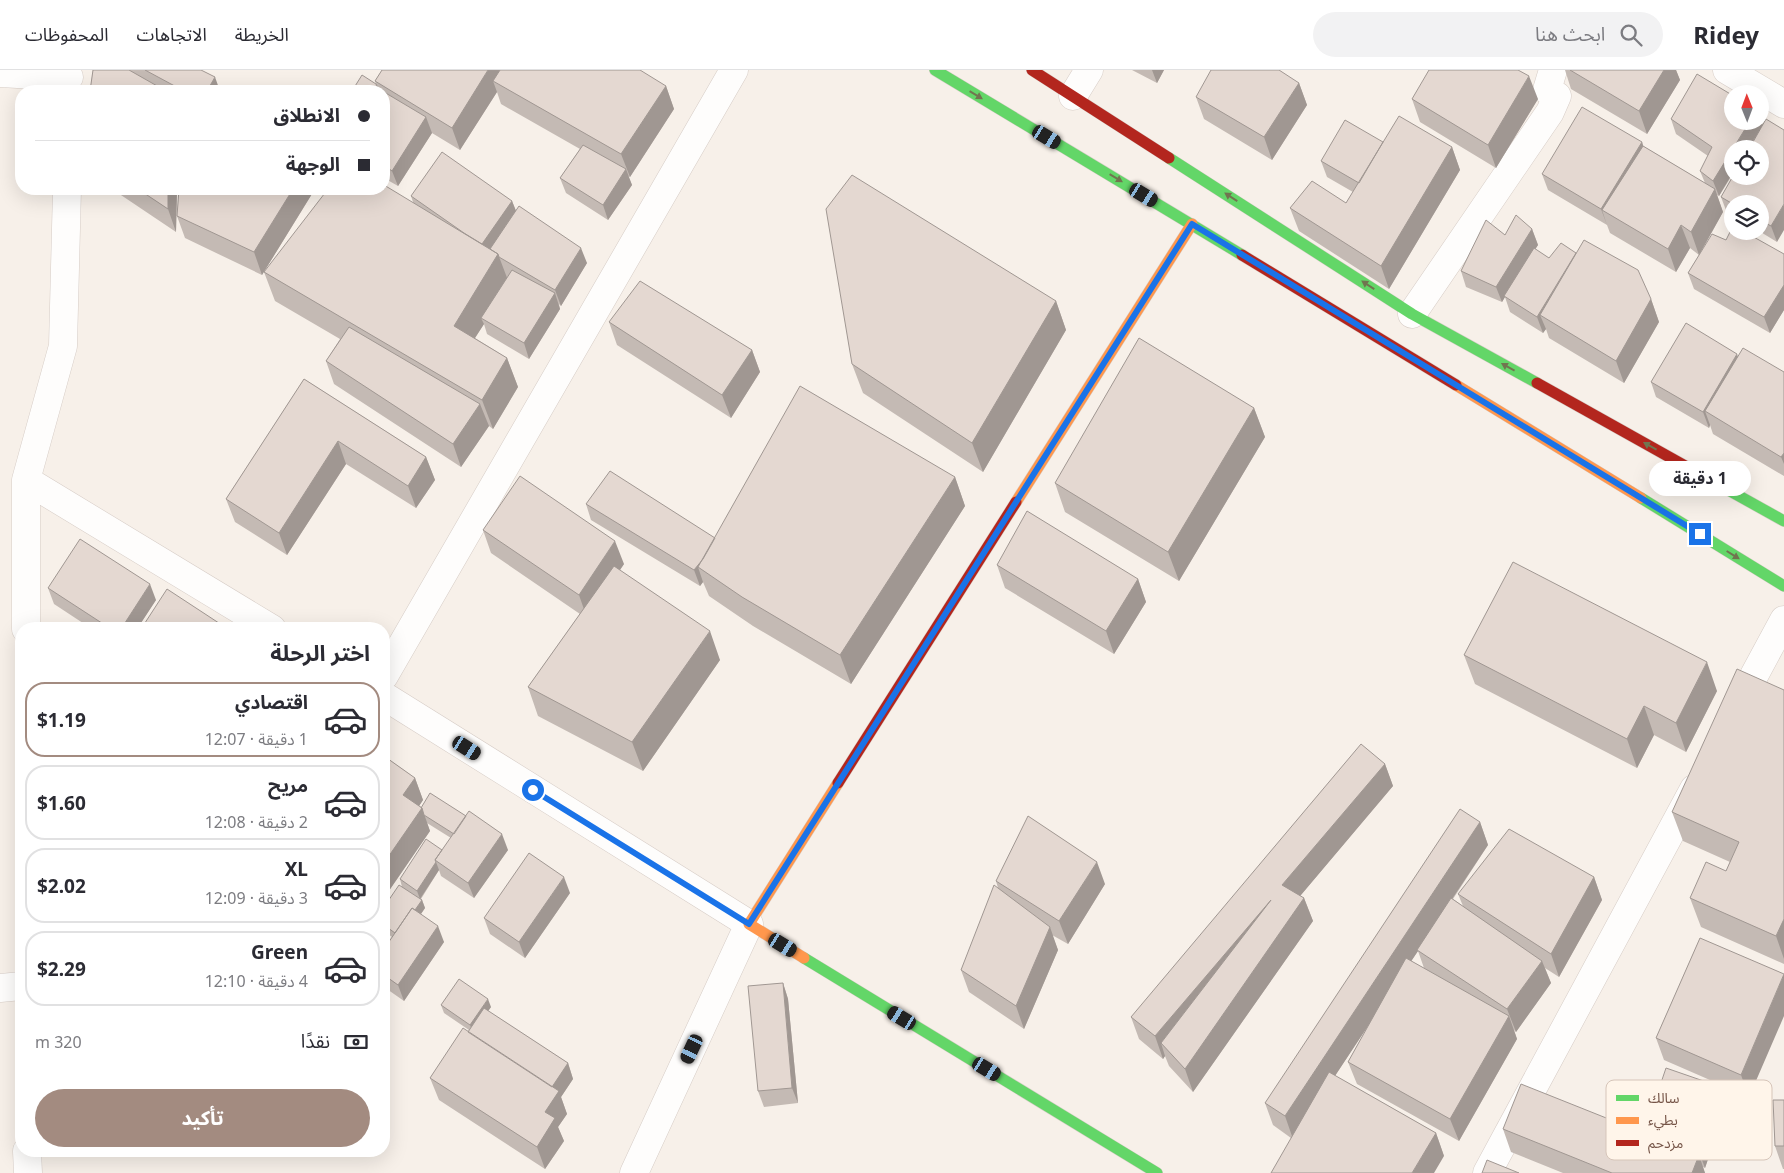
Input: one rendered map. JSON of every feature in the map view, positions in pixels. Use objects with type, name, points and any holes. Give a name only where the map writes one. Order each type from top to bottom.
[{"type":"street","points":[[390,666],[734,70]]},
{"type":"street","points":[[935,70],[1192,224],[1784,586]]},
{"type":"street","points":[[1032,70],[1412,314],[1782,516]]},
{"type":"street","points":[[1073,96],[1089,70]]},
{"type":"street","points":[[1727,70],[1784,104]]},
{"type":"street","points":[[0,73],[69,79]]},
{"type":"street","points":[[1412,314],[1550,112],[1557,96],[1550,80],[1523,75]]},
{"type":"street","points":[[26,622],[26,480],[63,346],[66,195]]},
{"type":"street","points":[[634,1173],[749,924],[1192,224]]},
{"type":"street","points":[[26,480],[260,622]]},
{"type":"street","points":[[1723,734],[1784,620]]},
{"type":"street","points":[[390,700],[749,924],[1157,1173]]},
{"type":"street","points":[[1487,1173],[1704,769]]},
{"type":"street","points":[[0,988],[15,987]]},
{"type":"street","points":[[28,1157],[28,1173]]},
{"type":"building","points":[[93,70],[129,70],[155,85],[91,85]]},
{"type":"building","points":[[145,70],[201,70],[215,77],[210,85],[173,85]]},
{"type":"building","points":[[382,70],[488,70],[452,128],[390,90],[390,85],[382,85],[375,81]]},
{"type":"building","points":[[500,70],[640,70],[666,86],[621,154],[493,81]]},
{"type":"building","points":[[1211,70],[1279,70],[1299,83],[1264,137],[1196,97]]},
{"type":"building","points":[[1429,70],[1518,70],[1529,76],[1488,145],[1412,99]]},
{"type":"building","points":[[1570,70],[1664,70],[1639,111]]},
{"type":"building","points":[[1697,74],[1724,90],[1724,130],[1744,130],[1738,140],[1724,140],[1724,163],[1713,181],[1700,171],[1712,147],[1671,119]]},
{"type":"building","points":[[362,75],[376,85],[356,85]]},
{"type":"building","points":[[390,96],[426,117],[392,171],[390,170]]},
{"type":"building","points":[[1582,107],[1642,142],[1601,209],[1542,174]]},
{"type":"building","points":[[1399,116],[1452,147],[1381,266],[1290,208],[1312,181],[1346,203]]},
{"type":"building","points":[[1345,120],[1383,142],[1359,183],[1321,161]]},
{"type":"building","points":[[1769,121],[1784,130],[1784,204],[1771,226],[1769,225],[1769,195],[1724,195],[1724,199],[1721,197],[1728,185],[1769,185],[1769,140],[1754,140],[1760,130],[1769,130]]},
{"type":"building","points":[[583,145],[626,169],[603,205],[560,178]]},
{"type":"building","points":[[1643,146],[1715,189],[1691,232],[1681,225],[1668,249],[1602,210]]},
{"type":"building","points":[[442,152],[512,201],[482,244],[411,196]]},
{"type":"building","points":[[852,175],[1056,301],[972,443],[852,364],[826,209]]},
{"type":"building","points":[[390,189],[498,254],[454,326],[507,358],[482,400],[264,272],[323,195],[390,195]]},
{"type":"building","points":[[147,195],[168,195],[168,209]]},
{"type":"building","points":[[179,195],[289,195],[254,252],[177,216]]},
{"type":"building","points":[[519,206],[581,248],[555,290],[499,257],[498,254],[490,249]]},
{"type":"building","points":[[1516,215],[1532,229],[1496,287],[1461,271],[1486,220],[1505,235]]},
{"type":"building","points":[[1712,234],[1724,240],[1759,240],[1784,254],[1784,285],[1764,317],[1688,273]]},
{"type":"building","points":[[1584,240],[1638,270],[1651,299],[1616,361],[1540,315]]},
{"type":"building","points":[[1561,243],[1576,253],[1537,317],[1504,296],[1534,248],[1549,258]]},
{"type":"building","points":[[512,270],[555,293],[524,343],[481,318]]},
{"type":"building","points":[[640,281],[752,350],[722,395],[609,322]]},
{"type":"building","points":[[1686,323],[1737,354],[1703,412],[1651,382]]},
{"type":"building","points":[[349,327],[480,404],[453,444],[326,361]]},
{"type":"building","points":[[1139,338],[1254,408],[1168,552],[1055,483]]},
{"type":"building","points":[[1743,348],[1784,372],[1784,453],[1781,457],[1705,411]]},
{"type":"building","points":[[304,379],[426,457],[408,486],[338,441],[279,533],[226,499]]},
{"type":"building","points":[[800,386],[955,477],[840,655],[742,597],[698,567]]},
{"type":"building","points":[[610,471],[715,538],[694,570],[586,504]]},
{"type":"building","points":[[520,476],[615,541],[579,595],[483,530]]},
{"type":"building","points":[[1027,511],[1138,579],[1106,631],[997,565]]},
{"type":"building","points":[[80,539],[150,584],[126,622],[100,622],[48,588]]},
{"type":"building","points":[[1513,562],[1707,662],[1676,723],[1644,706],[1627,739],[1464,655]]},
{"type":"building","points":[[614,566],[710,631],[632,742],[528,687]]},
{"type":"building","points":[[167,589],[217,622],[146,622]]},
{"type":"building","points":[[1737,669],[1784,690],[1784,919],[1776,936],[1690,898],[1706,862],[1726,871],[1739,842],[1672,812]]},
{"type":"building","points":[[1361,744],[1385,764],[1282,885],[1304,898],[1185,1069],[1161,1043],[1271,900],[1155,1036],[1131,1017]]},
{"type":"building","points":[[390,760],[415,778],[403,795],[422,808],[390,854]]},
{"type":"building","points":[[430,793],[466,816],[454,834],[424,815],[421,808]]},
{"type":"building","points":[[1460,809],[1480,822],[1285,1116],[1265,1103]]},
{"type":"building","points":[[469,811],[502,834],[468,883],[435,860]]},
{"type":"building","points":[[1028,816],[1097,862],[1059,921],[996,881]]},
{"type":"building","points":[[1509,829],[1594,877],[1551,954],[1458,894]]},
{"type":"building","points":[[426,839],[442,850],[417,891],[400,879]]},
{"type":"building","points":[[529,853],[564,877],[519,942],[484,918]]},
{"type":"building","points":[[399,885],[422,900],[415,910],[412,908],[395,933],[390,929],[390,898]]},
{"type":"building","points":[[994,885],[1050,927],[1016,1006],[961,970]]},
{"type":"building","points":[[1451,898],[1542,961],[1507,1009],[1417,950]]},
{"type":"building","points":[[412,908],[438,926],[398,985],[390,979],[390,940]]},
{"type":"building","points":[[1700,938],[1784,974],[1741,1075],[1656,1038]]},
{"type":"building","points":[[1406,958],[1509,1016],[1450,1119],[1348,1062]]},
{"type":"building","points":[[459,979],[488,999],[470,1025],[441,1005]]},
{"type":"building","points":[[783,983],[792,1088],[758,1091],[748,986]]},
{"type":"building","points":[[484,1008],[568,1063],[552,1087],[468,1032]]},
{"type":"building","points":[[463,1028],[559,1091],[545,1112],[555,1118],[537,1147],[430,1078]]},
{"type":"building","points":[[1666,1068],[1701,1080],[1662,1080]]},
{"type":"building","points":[[1329,1072],[1436,1133],[1412,1173],[1271,1173]]},
{"type":"building","points":[[1521,1084],[1606,1118],[1606,1160],[1697,1160],[1692,1173],[1612,1173],[1503,1129]]},
{"type":"building","points":[[1773,1100],[1784,1100],[1784,1146],[1775,1146]]},
{"type":"building","points":[[1487,1160],[1519,1173],[1482,1173]]},
{"type":"traffic: fast","points":[[935,70],[1242,255]]},
{"type":"traffic: fast","points":[[1169,158],[1412,314],[1537,383]]},
{"type":"traffic: fast","points":[[1705,477],[1784,521]]},
{"type":"traffic: fast","points":[[1641,498],[1784,586]]},
{"type":"traffic: fast","points":[[804,958],[1157,1173]]},
{"type":"traffic: slow","points":[[1016,502],[1192,224]]},
{"type":"traffic: slow","points":[[1456,385],[1641,498]]},
{"type":"traffic: slow","points":[[804,958],[749,924],[838,783]]},
{"type":"traffic: jam","points":[[1032,70],[1169,158]]},
{"type":"traffic: jam","points":[[1242,255],[1456,385]]},
{"type":"traffic: jam","points":[[1537,383],[1705,477]]},
{"type":"traffic: jam","points":[[838,783],[1016,502]]},
{"type":"route","points":[[533,790],[749,924],[1192,224],[1700,534]]}]
